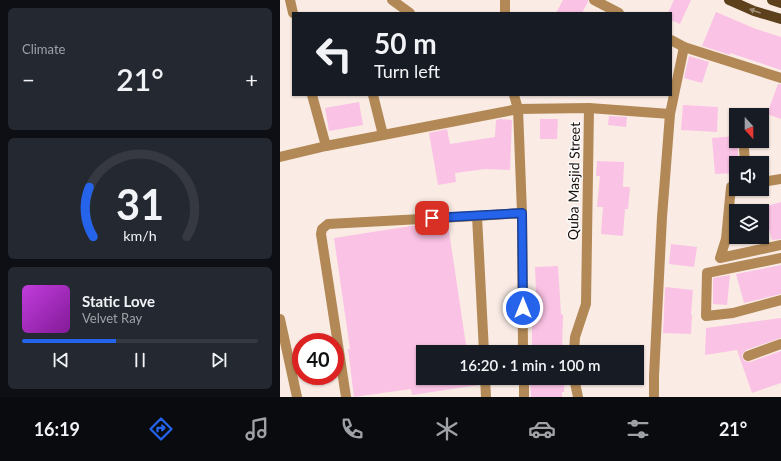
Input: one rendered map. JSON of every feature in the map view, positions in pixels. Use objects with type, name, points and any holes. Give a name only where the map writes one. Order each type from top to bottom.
[{"type":"main road","points":[[729,0],[754,11],[781,19]]},
{"type":"main road","points":[[772,0],[781,3]]},
{"type":"street","points":[[290,0],[293,12]]},
{"type":"street","points":[[392,0],[409,12]]},
{"type":"street","points":[[505,0],[505,12]]},
{"type":"street","points":[[594,0],[618,12]]},
{"type":"street","points":[[672,41],[684,47],[781,78]]},
{"type":"street","points":[[654,397],[662,217],[670,114],[684,47]]},
{"type":"street","points":[[312,96],[326,146]]},
{"type":"street","points":[[373,96],[383,135]]},
{"type":"street","points":[[514,96],[518,109],[522,213],[523,345]]},
{"type":"street","points":[[589,108],[670,114]]},
{"type":"street","name":"Quba Masjid Street","points":[[280,157],[326,146],[518,109],[589,108],[586,304],[582,321],[575,337],[574,345]]},
{"type":"street","points":[[744,148],[745,156]]},
{"type":"street","points":[[769,181],[781,179]]},
{"type":"street","points":[[730,196],[726,239],[720,258],[781,245]]},
{"type":"street","points":[[346,397],[321,234],[322,229],[328,224],[522,213]]},
{"type":"street","points":[[477,216],[484,345]]},
{"type":"street","points":[[781,258],[707,272],[706,316],[733,313],[781,300]]},
{"type":"street","points":[[280,319],[297,397]]},
{"type":"street","points":[[748,356],[781,344]]},
{"type":"street","points":[[485,385],[486,397]]},
{"type":"street","points":[[524,385],[524,397]]},
{"type":"street","points":[[575,385],[578,397]]},
{"type":"building","points":[[563,0],[588,0],[583,12],[557,12]]},
{"type":"building","points":[[674,0],[691,0],[680,24],[672,20],[672,12],[668,12]]},
{"type":"building","points":[[716,12],[756,29],[781,37],[781,70],[730,53],[730,55],[702,46]]},
{"type":"building","points":[[689,56],[709,62],[702,83],[684,78]]},
{"type":"building","points":[[778,84],[781,84],[781,119],[769,115],[769,109]]},
{"type":"building","points":[[359,102],[363,125],[329,131],[325,108]]},
{"type":"building","points":[[683,105],[718,107],[717,132],[681,130]]},
{"type":"building","points":[[609,116],[627,117],[626,127],[608,125]]},
{"type":"building","points":[[540,119],[558,119],[557,139],[540,139]]},
{"type":"building","points":[[496,120],[512,120],[510,170],[485,169],[455,173],[456,182],[438,185],[429,133],[447,129],[450,144],[495,137]]},
{"type":"building","points":[[729,137],[729,148],[738,148],[738,156],[729,156],[729,173],[715,174],[712,138]]},
{"type":"building","points":[[597,161],[624,162],[623,187],[630,187],[628,209],[625,209],[623,236],[601,234],[603,207],[597,207],[600,176],[596,176]]},
{"type":"building","points":[[781,202],[781,239],[772,240],[769,229],[769,205]]},
{"type":"building","points":[[448,224],[466,345],[416,345],[416,385],[479,385],[412,395],[411,389],[354,397],[348,349],[350,349],[334,238],[411,226]]},
{"type":"building","points":[[671,244],[697,247],[694,267],[669,264]]},
{"type":"building","points":[[781,265],[781,294],[744,303],[736,274]]},
{"type":"building","points":[[558,266],[561,314],[563,315],[562,345],[532,345],[532,314],[537,314],[535,267]]},
{"type":"building","points":[[730,275],[727,305],[713,304],[713,278]]},
{"type":"building","points":[[665,287],[693,290],[691,334],[663,333]]},
{"type":"building","points":[[781,318],[781,338],[746,350],[742,355],[744,361],[750,362],[781,351],[781,383],[752,393],[737,350],[705,355],[706,328]]},
{"type":"building","points":[[530,385],[564,385],[562,397],[531,397]]},
{"type":"route","points":[[432,218],[522,213],[523,308]]}]
